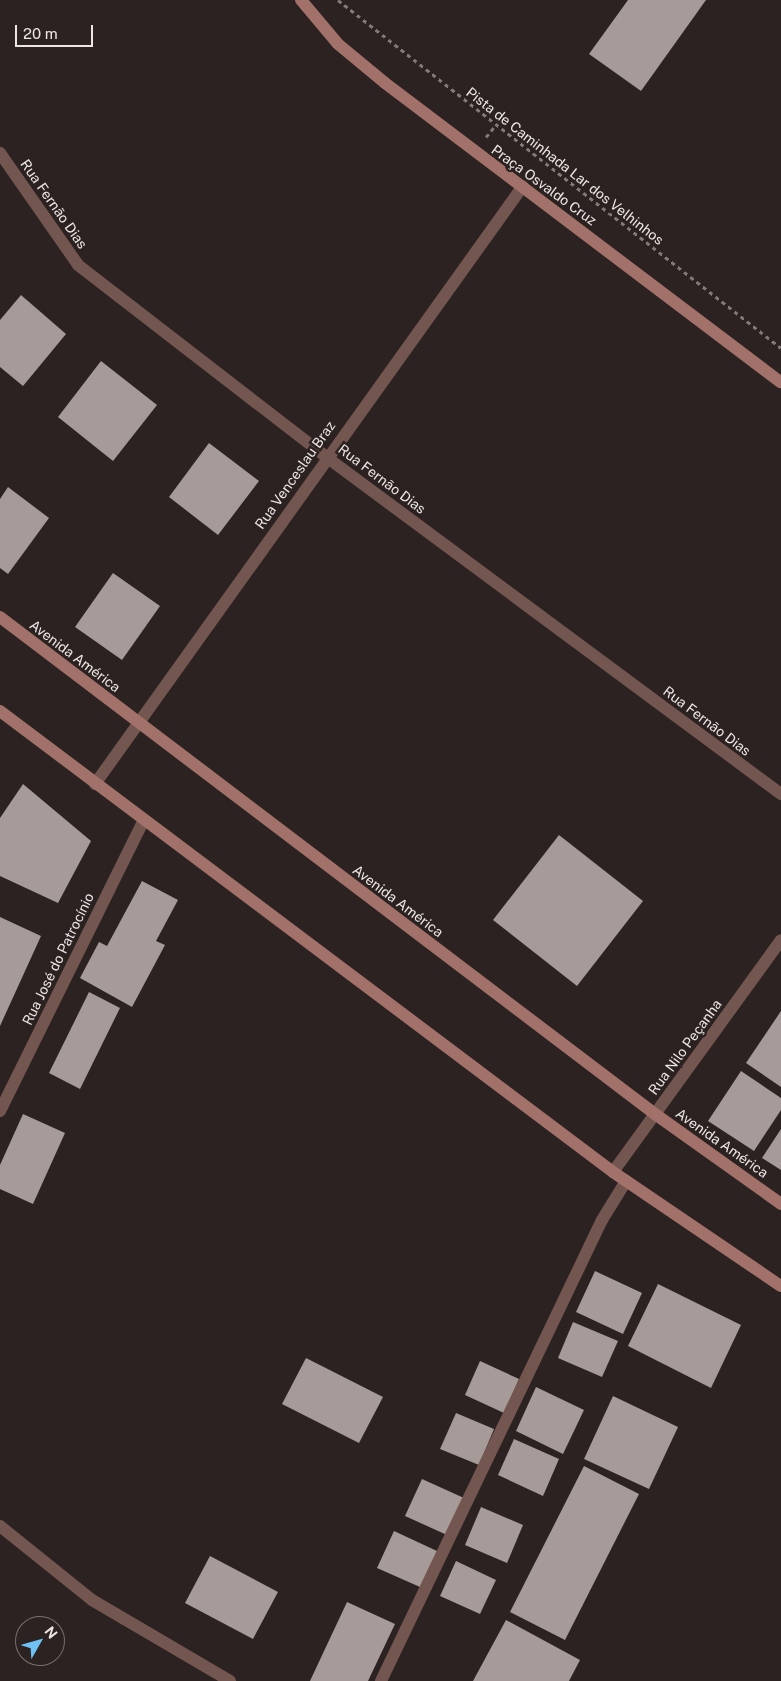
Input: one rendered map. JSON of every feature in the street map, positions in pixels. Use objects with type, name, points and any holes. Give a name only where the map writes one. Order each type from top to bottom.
[{"type":"main road","name":"Praça Osvaldo Cruz","points":[[301,0],[338,44],[378,77],[781,382]]},
{"type":"main road","name":"Avenida América","points":[[0,617],[655,1114],[781,1204]]},
{"type":"main road","points":[[0,712],[613,1172],[781,1286]]},
{"type":"street","name":"Rua Fernão Dias","points":[[0,153],[78,265],[325,456],[781,794]]},
{"type":"street","name":"Rua Venceslau Braz","points":[[95,784],[140,724],[325,456],[523,186]]},
{"type":"street","name":"Rua José do Patrocínio","points":[[0,1111],[144,820]]},
{"type":"street","name":"Rua Nilo Peçanha","points":[[613,1172],[781,940]]},
{"type":"street","points":[[382,1681],[602,1220],[626,1181]]},
{"type":"street","points":[[0,1526],[92,1600],[230,1681]]},
{"type":"path","name":"Pista de Caminhada Lar dos Velhinhos","points":[[338,0],[781,348]]},
{"type":"building","points":[[628,0],[706,0],[641,91],[589,54]]},
{"type":"building","points":[[21,295],[66,334],[23,386],[0,367],[0,320]]},
{"type":"building","points":[[101,361],[157,405],[113,461],[58,417]]},
{"type":"building","points":[[209,443],[259,481],[218,535],[169,497]]},
{"type":"building","points":[[8,487],[49,518],[8,574],[0,568],[0,499]]},
{"type":"building","points":[[113,573],[160,606],[122,660],[75,627]]},
{"type":"building","points":[[23,784],[91,841],[58,903],[0,876],[0,818]]},
{"type":"building","points":[[559,835],[643,901],[577,986],[493,920]]},
{"type":"building","points":[[142,881],[178,900],[156,941],[165,945],[132,1007],[80,978],[99,942],[107,946]]},
{"type":"building","points":[[0,917],[41,936],[0,1026]]},
{"type":"building","points":[[89,992],[120,1008],[80,1089],[49,1073]]},
{"type":"building","points":[[781,1011],[781,1087],[746,1063]]},
{"type":"building","points":[[741,1071],[781,1098],[781,1110],[754,1151],[708,1121]]},
{"type":"building","points":[[23,1114],[65,1133],[33,1204],[0,1189],[0,1165]]},
{"type":"building","points":[[781,1129],[781,1170],[762,1158]]},
{"type":"building","points":[[595,1271],[642,1293],[623,1334],[576,1312]]},
{"type":"building","points":[[658,1284],[741,1325],[711,1388],[628,1346]]},
{"type":"building","points":[[573,1322],[618,1341],[602,1377],[558,1358]]},
{"type":"building","points":[[306,1358],[383,1397],[359,1443],[282,1404]]},
{"type":"building","points":[[480,1361],[519,1379],[504,1413],[465,1395]]},
{"type":"building","points":[[536,1387],[584,1410],[563,1454],[516,1431]]},
{"type":"building","points":[[613,1396],[678,1427],[649,1489],[584,1459]]},
{"type":"building","points":[[456,1413],[494,1429],[479,1465],[440,1449]]},
{"type":"building","points":[[514,1439],[559,1459],[543,1496],[498,1475]]},
{"type":"building","points":[[584,1466],[639,1494],[565,1640],[510,1612]]},
{"type":"building","points":[[422,1479],[464,1498],[447,1535],[405,1516]]},
{"type":"building","points":[[481,1507],[523,1525],[507,1563],[465,1545]]},
{"type":"building","points":[[394,1531],[437,1551],[420,1587],[377,1568]]},
{"type":"building","points":[[210,1556],[278,1592],[253,1639],[185,1603]]},
{"type":"building","points":[[456,1561],[496,1580],[480,1614],[440,1596]]},
{"type":"building","points":[[347,1602],[395,1624],[368,1681],[310,1681]]},
{"type":"building","points":[[506,1620],[580,1660],[569,1681],[473,1681]]}]
